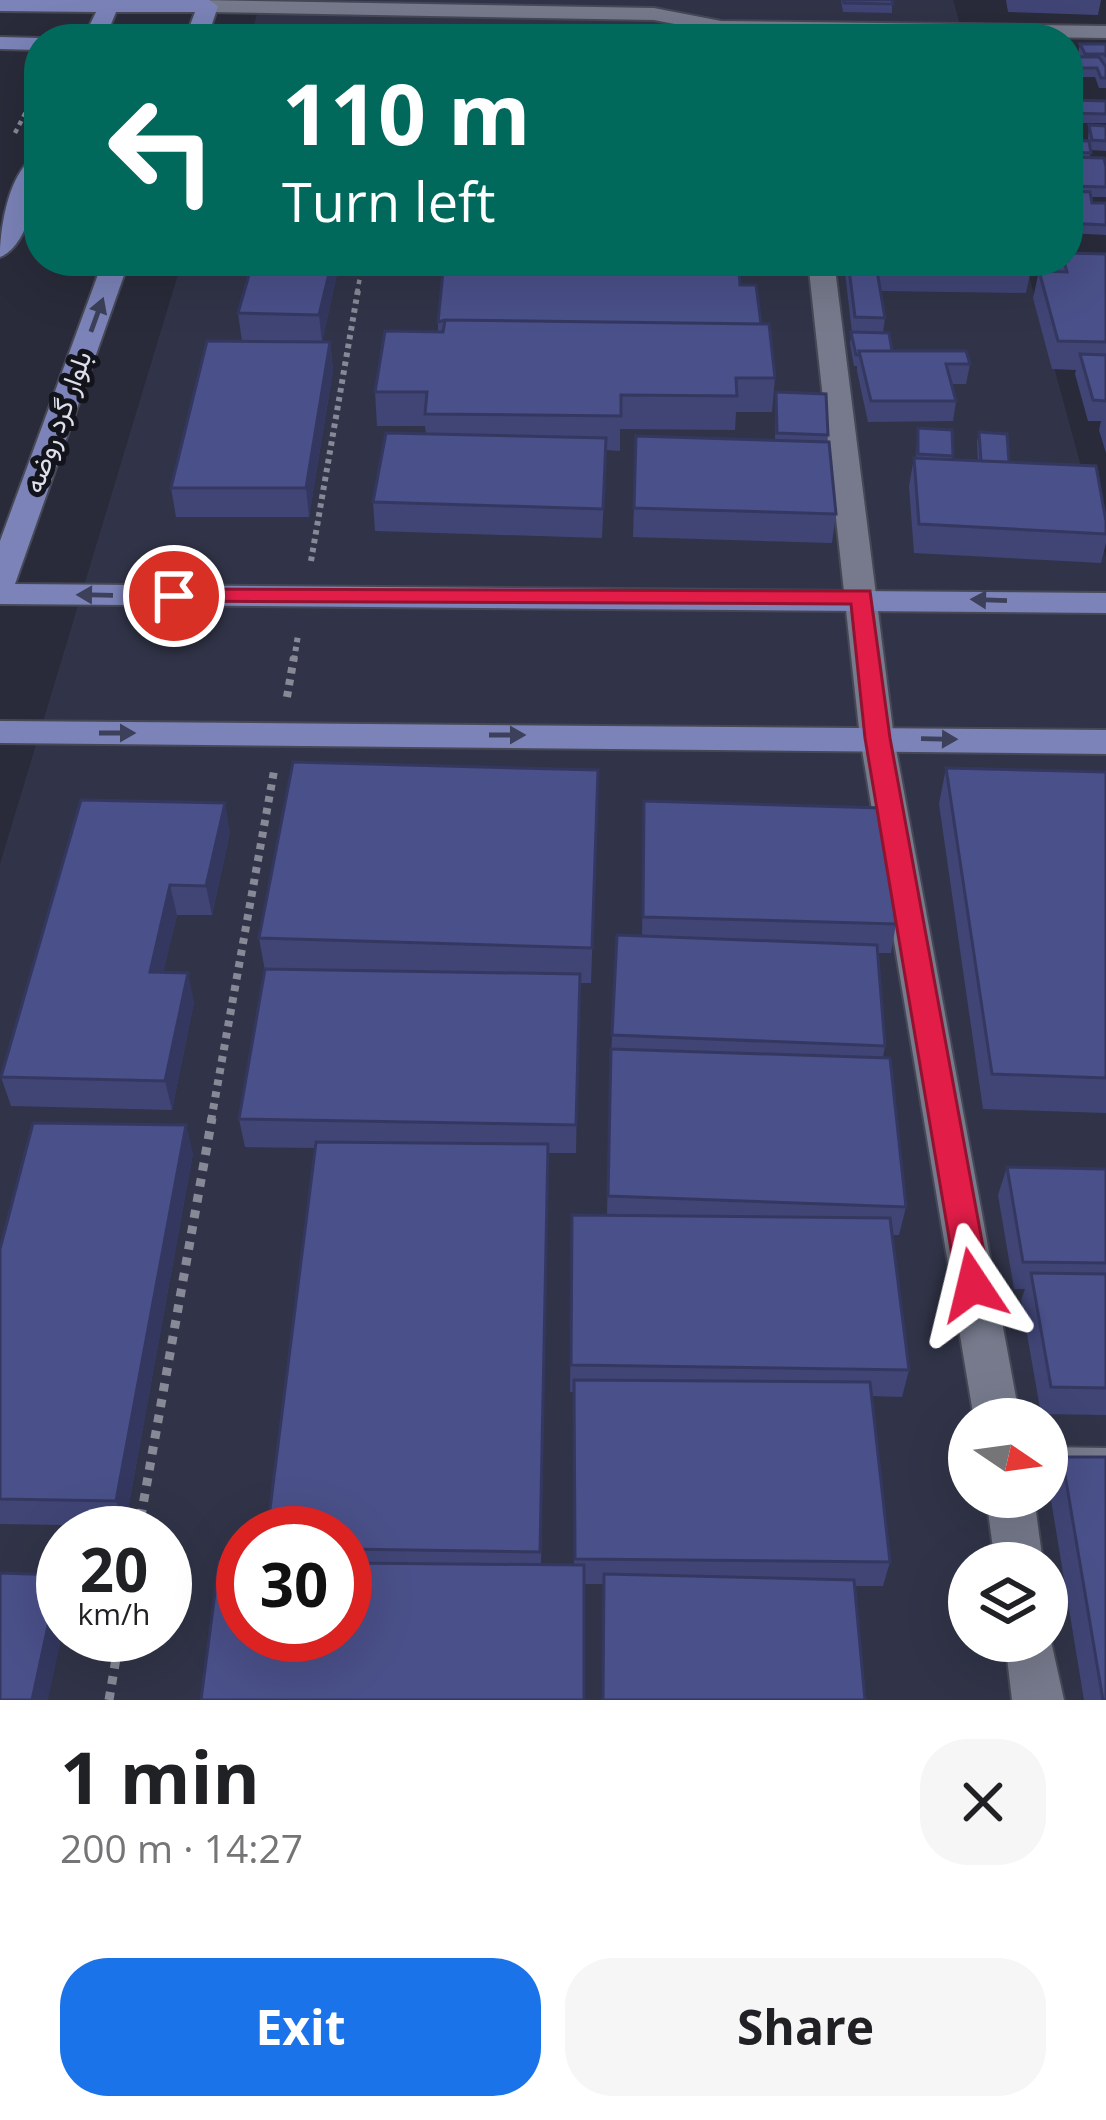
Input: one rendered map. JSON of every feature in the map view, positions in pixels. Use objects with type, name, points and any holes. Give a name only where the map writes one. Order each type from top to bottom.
[{"type":"main road","points":[[0,4],[208,3]]},
{"type":"main road","points":[[0,249],[24,195]]},
{"type":"main road","name":"بلوار گرد روضه","points":[[0,583],[111,276]]},
{"type":"main road","points":[[0,594],[862,596],[1106,603]]},
{"type":"main road","points":[[0,732],[1106,742]]},
{"type":"street","points":[[208,3],[654,14],[706,24]]},
{"type":"street","points":[[823,276],[878,738],[993,1398]]},
{"type":"street","points":[[1068,1469],[1106,1470]]},
{"type":"street","points":[[1033,1662],[1038,1700]]},
{"type":"path","points":[[10,145],[24,117]]},
{"type":"path","points":[[143,1506],[360,276]]},
{"type":"path","points":[[109,1700],[115,1662]]},
{"type":"shaded area","points":[[261,0],[953,0],[960,24],[254,24]]},
{"type":"shaded area","points":[[177,276],[1029,276],[1106,558],[1106,1700],[0,1700],[0,864]]},
{"type":"building","points":[[892,0],[893,4],[844,3]]},
{"type":"building","points":[[1083,44],[1106,44],[1106,57],[1085,54]]},
{"type":"building","points":[[1083,57],[1099,57],[1106,78],[1101,78],[1097,68],[1083,68]]},
{"type":"building","points":[[1083,100],[1106,101],[1106,114],[1083,113]]},
{"type":"building","points":[[1089,125],[1106,126],[1106,141],[1092,140]]},
{"type":"building","points":[[1083,157],[1104,158],[1106,187],[1083,186]]},
{"type":"building","points":[[1083,192],[1090,192],[1092,203],[1106,203],[1106,225],[1083,224]]},
{"type":"building","points":[[1083,253],[1106,254],[1106,342],[1058,341],[1040,276],[1083,276]]},
{"type":"building","points":[[249,276],[328,276],[319,315],[238,313]]},
{"type":"building","points":[[443,276],[739,276],[740,285],[756,285],[761,324],[445,320],[438,322]]},
{"type":"building","points":[[850,276],[878,276],[885,318],[855,317]]},
{"type":"building","points":[[445,320],[769,324],[775,378],[736,378],[737,396],[621,395],[621,416],[425,414],[427,392],[375,392],[385,331],[443,332]]},
{"type":"building","points":[[851,332],[889,333],[892,351],[859,351],[856,355]]},
{"type":"building","points":[[207,341],[330,342],[306,488],[171,488]]},
{"type":"building","points":[[859,351],[966,351],[970,364],[946,364],[956,401],[871,401]]},
{"type":"building","points":[[1080,354],[1106,355],[1106,401],[1093,400]]},
{"type":"building","points":[[776,392],[826,394],[828,435],[777,433]]},
{"type":"building","points":[[918,428],[952,430],[953,456],[918,454]]},
{"type":"building","points":[[979,432],[1007,434],[1009,462],[981,461]]},
{"type":"building","points":[[386,433],[606,438],[603,509],[373,502]]},
{"type":"building","points":[[636,436],[829,442],[836,514],[634,508]]},
{"type":"building","points":[[914,458],[1096,466],[1106,534],[919,524]]},
{"type":"building","points":[[293,762],[598,770],[592,948],[259,938]]},
{"type":"building","points":[[946,768],[1106,772],[1106,1078],[992,1074]]},
{"type":"building","points":[[81,800],[225,803],[206,886],[170,885],[150,972],[188,973],[165,1081],[1,1077]]},
{"type":"building","points":[[644,801],[883,808],[896,924],[643,917]]},
{"type":"building","points":[[617,935],[877,945],[885,1046],[612,1035]]},
{"type":"building","points":[[265,969],[580,974],[576,1125],[239,1119]]},
{"type":"building","points":[[611,1049],[890,1058],[906,1207],[608,1196]]},
{"type":"building","points":[[33,1123],[186,1125],[116,1501],[0,1499],[0,1249]]},
{"type":"building","points":[[316,1142],[548,1144],[540,1552],[372,1549],[372,1506],[270,1506]]},
{"type":"building","points":[[1007,1167],[1106,1169],[1106,1263],[1023,1262]]},
{"type":"building","points":[[572,1215],[890,1218],[909,1370],[571,1365]]},
{"type":"building","points":[[1031,1273],[1106,1274],[1106,1388],[1051,1387]]},
{"type":"building","points":[[574,1380],[870,1382],[890,1562],[575,1559]]},
{"type":"building","points":[[1068,1457],[1106,1457],[1103,1700],[1068,1493]]},
{"type":"building","points":[[372,1563],[584,1565],[584,1700],[201,1700],[216,1585],[216,1662],[372,1662]]},
{"type":"building","points":[[0,1573],[36,1574],[36,1662],[40,1662],[32,1700],[0,1700]]},
{"type":"building","points":[[604,1574],[854,1580],[865,1700],[603,1700]]},
{"type":"route","points":[[174,596],[862,596],[878,738],[973,1285]]}]
